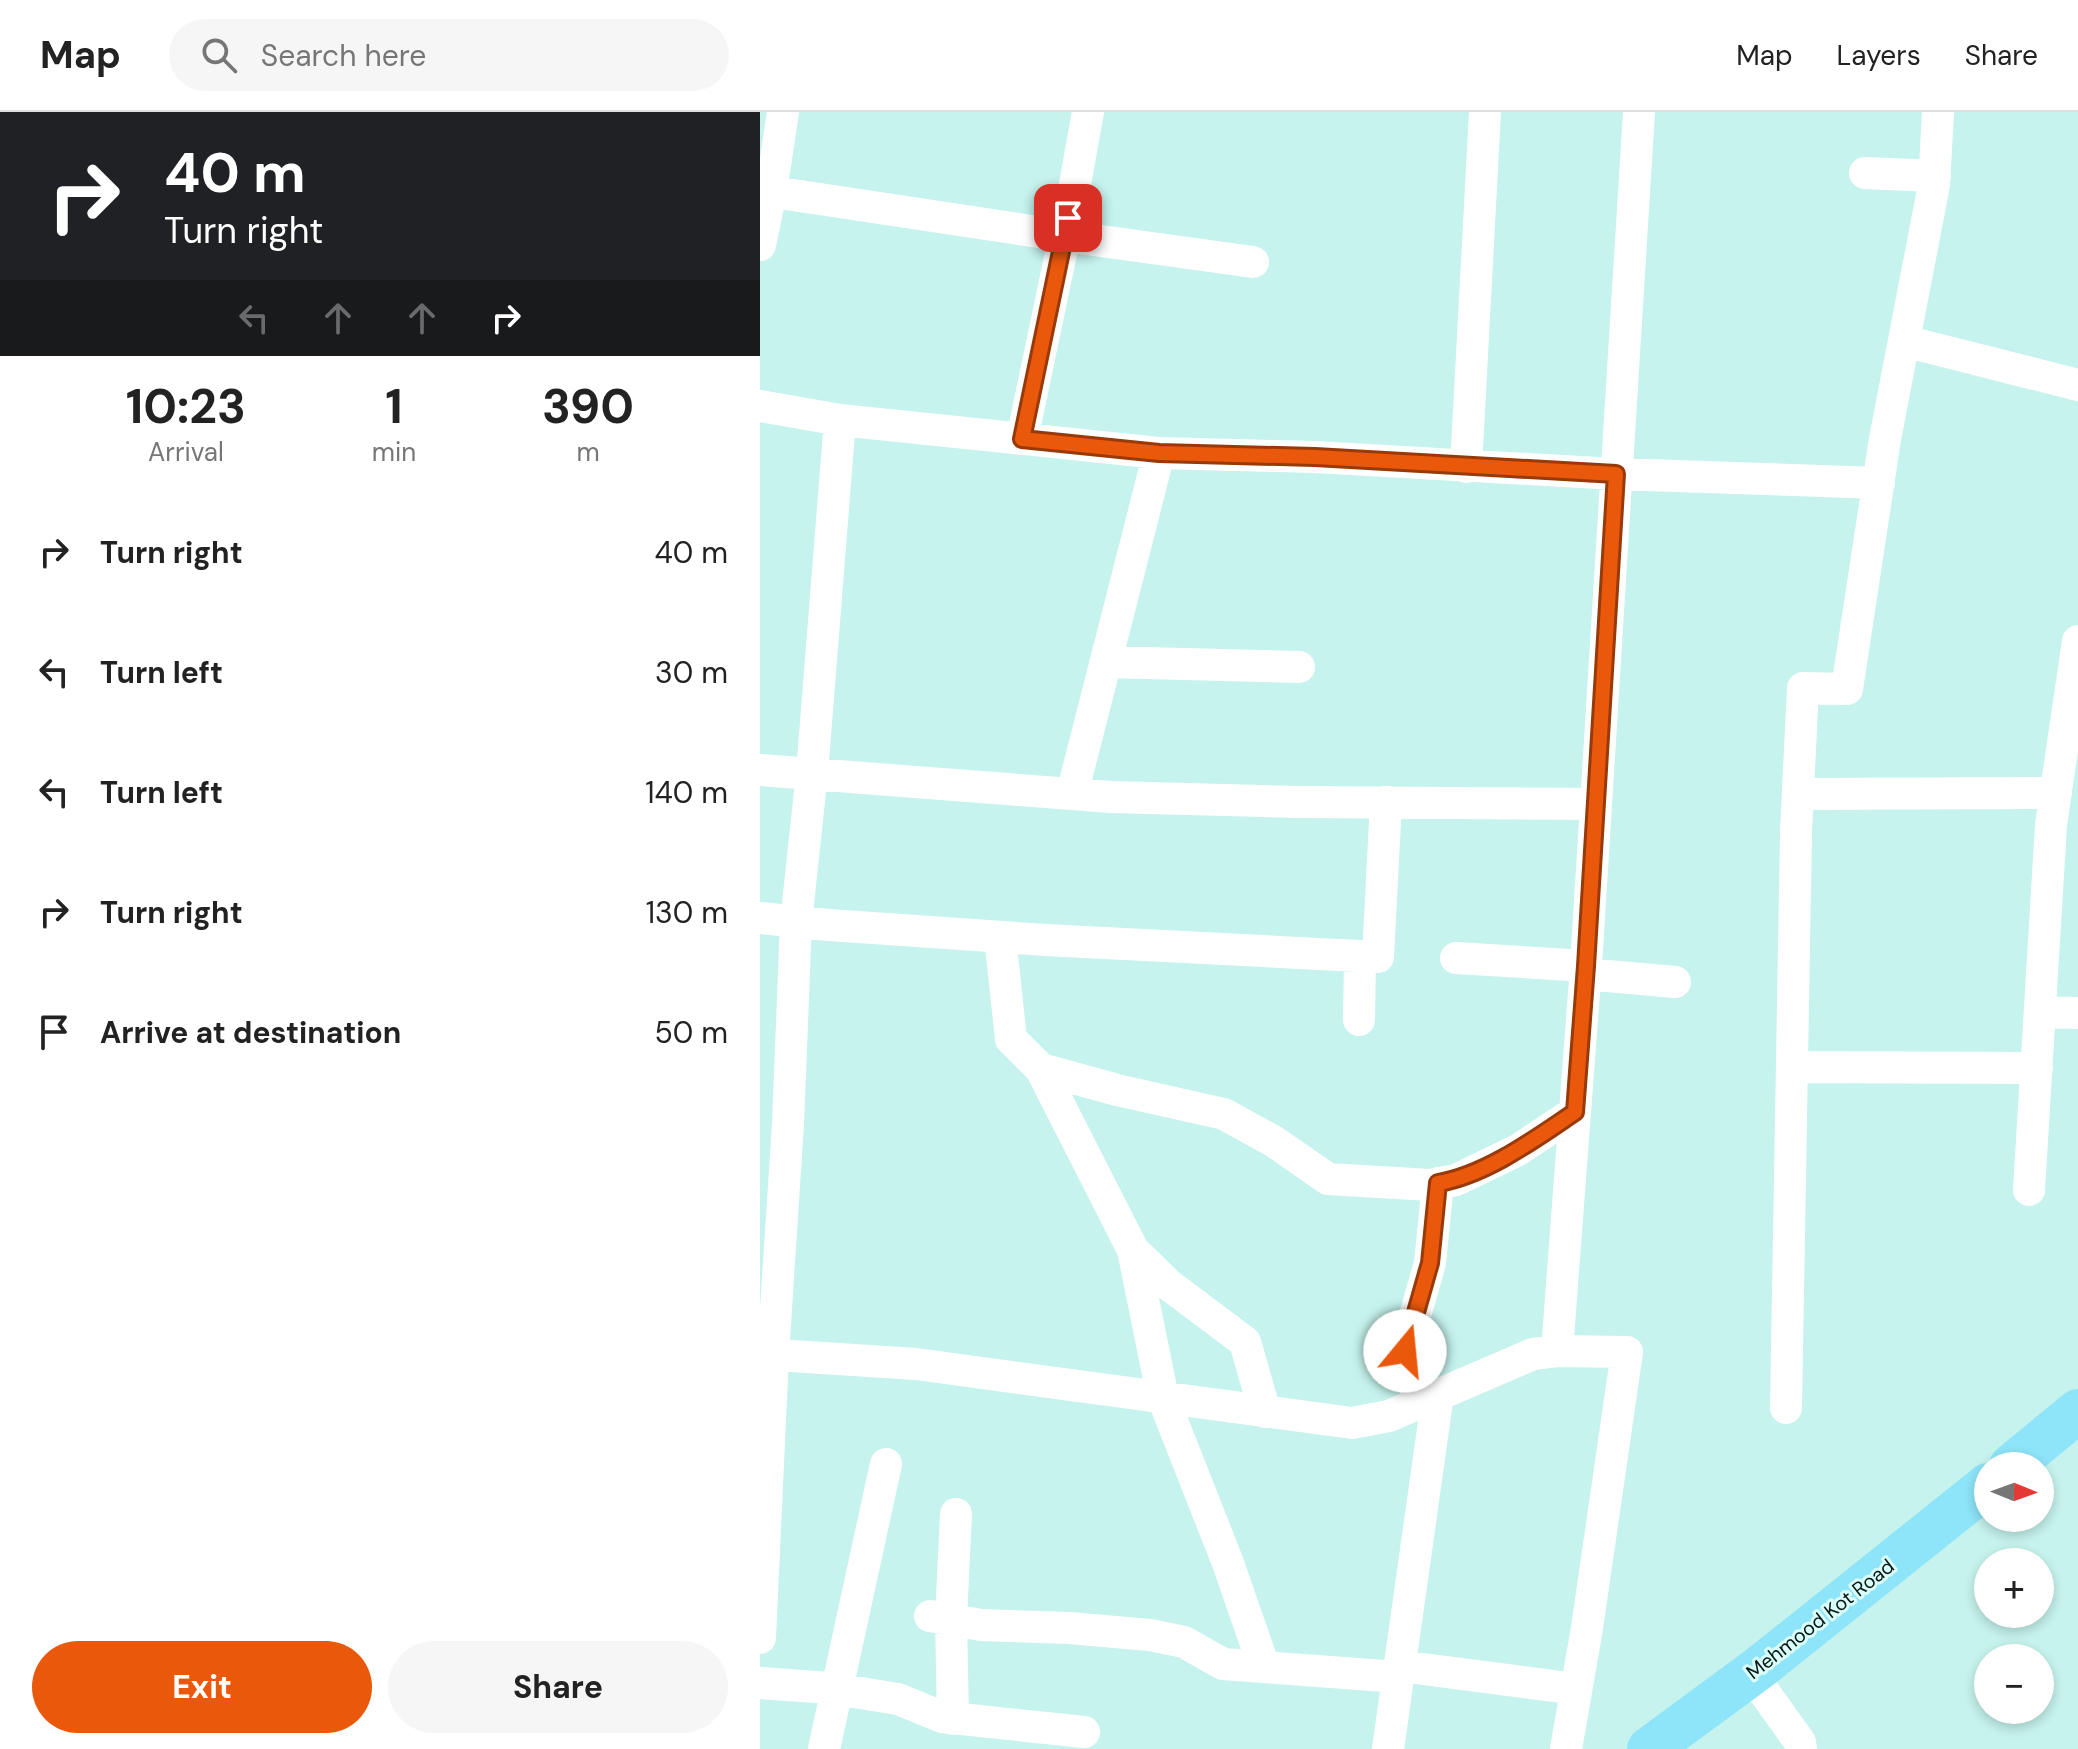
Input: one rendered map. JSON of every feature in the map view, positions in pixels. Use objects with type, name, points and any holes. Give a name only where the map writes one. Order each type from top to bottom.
[{"type":"main road","points":[[2028,1452],[2078,1411]]},
{"type":"main road","name":"Mehmood Kot Road","points":[[1649,1749],[1751,1674],[1974,1496]]},
{"type":"street","points":[[760,245],[765,191],[783,112]]},
{"type":"street","points":[[1022,439],[1088,112]]},
{"type":"street","points":[[1466,467],[1485,112]]},
{"type":"street","points":[[1557,1351],[1586,970],[1639,112]]},
{"type":"street","points":[[1786,1408],[1798,794],[1803,688],[1847,689],[1885,439],[1935,176],[1938,112]]},
{"type":"street","points":[[1865,173],[1935,176]]},
{"type":"street","points":[[765,191],[1253,262]]},
{"type":"street","points":[[1904,341],[2078,385]]},
{"type":"street","points":[[760,406],[840,420],[1159,453],[1315,457],[1616,474],[1879,483]]},
{"type":"street","points":[[760,1638],[767,1355],[787,1139],[796,922],[812,773],[840,420]]},
{"type":"street","points":[[1072,794],[1159,453]]},
{"type":"street","points":[[1106,662],[1299,667]]},
{"type":"street","points":[[2029,1190],[2051,825],[2076,662]]},
{"type":"street","points":[[760,770],[1143,798],[1596,804]]},
{"type":"street","points":[[1798,794],[2056,793]]},
{"type":"street","points":[[760,918],[1000,937],[1378,957],[1386,802]]},
{"type":"street","points":[[1000,937],[1011,1039],[1041,1069],[1133,1250],[1163,1398],[1228,1563],[1264,1667]]},
{"type":"street","points":[[1359,1020],[1360,956]]},
{"type":"street","points":[[1456,958],[1675,982]]},
{"type":"street","points":[[2041,1012],[2078,1013]]},
{"type":"street","points":[[1792,1067],[2037,1068]]},
{"type":"street","points":[[1041,1069],[1224,1114],[1273,1141],[1328,1179],[1430,1185],[1456,1180],[1518,1150],[1575,1112]]},
{"type":"street","points":[[1388,1749],[1429,1398],[1405,1351],[1430,1263],[1438,1183]]},
{"type":"street","points":[[1133,1250],[1169,1285],[1245,1342],[1265,1412]]},
{"type":"street","points":[[767,1355],[916,1364],[1352,1423],[1389,1416],[1533,1354],[1557,1351],[1627,1352],[1566,1749]]},
{"type":"street","points":[[824,1749],[886,1464]]},
{"type":"street","points":[[953,1719],[941,1618],[956,1514]]},
{"type":"street","points":[[941,1618],[981,1625],[1150,1635],[1184,1642],[1223,1664],[1399,1672],[1576,1689]]},
{"type":"street","points":[[1751,1674],[1800,1742],[1801,1749]]},
{"type":"street","points":[[760,1683],[836,1689],[898,1699],[942,1717],[1041,1738],[1084,1732]]},
{"type":"route","points":[[1068,218],[1022,439],[1159,453],[1315,457],[1616,474],[1575,1112],[1518,1150],[1456,1180],[1438,1183],[1430,1263],[1405,1351]]}]
